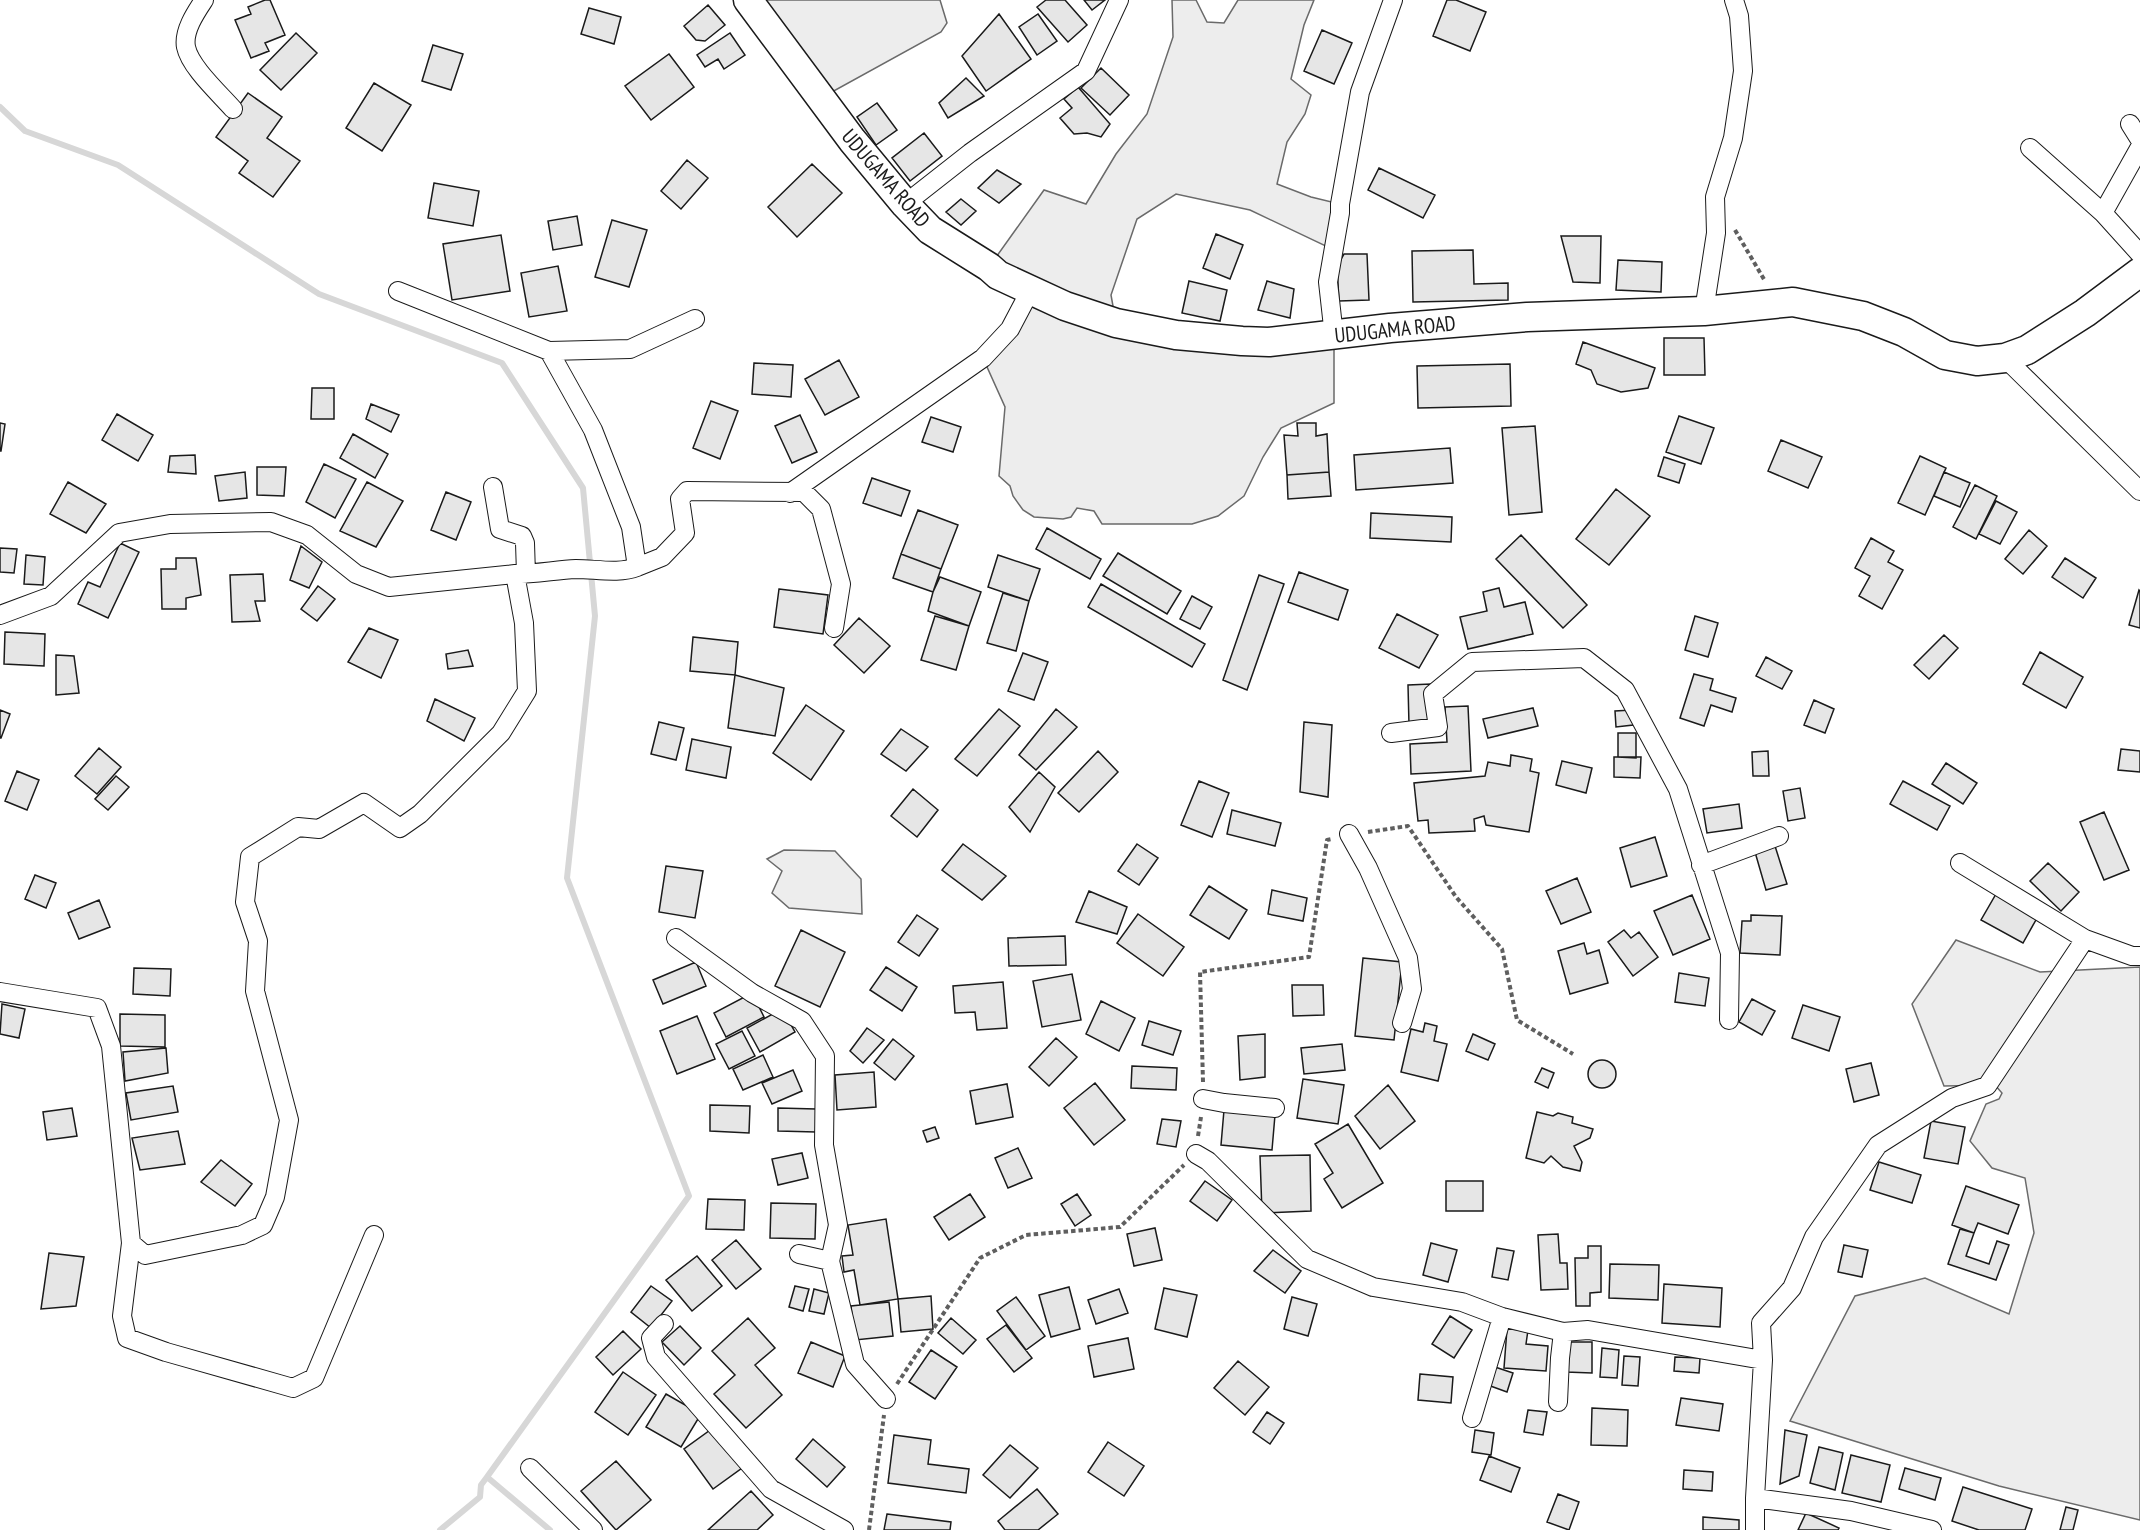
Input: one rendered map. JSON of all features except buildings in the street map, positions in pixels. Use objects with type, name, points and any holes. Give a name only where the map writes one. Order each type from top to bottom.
[{"type":"main road","name":"UDUGAMA ROAD","points":[[748,0],[852,140],[930,231],[989,267],[998,275],[1065,306],[1116,323],[1176,335],[1269,342],[1390,328],[1527,317],[1704,311],[1793,302],[1863,316],[1904,332],[1945,355],[1977,362],[2005,358],[2044,341],[2140,272]]},
{"type":"street","points":[[204,0],[191,18],[185,46],[195,65],[233,109]]},
{"type":"street","points":[[905,204],[970,153],[1086,71],[1119,0]]},
{"type":"street","points":[[1334,336],[1328,282],[1340,204],[1360,92],[1393,0]]},
{"type":"street","points":[[1704,311],[1716,233],[1716,197],[1733,138],[1743,71],[1739,16],[1734,0]]},
{"type":"street","points":[[2130,124],[2140,140]]},
{"type":"street","points":[[2103,213],[2140,147]]},
{"type":"street","points":[[2030,148],[2103,213],[2140,254]]},
{"type":"street","points":[[398,291],[549,351],[630,349],[695,319]]},
{"type":"street","points":[[790,493],[983,358],[1010,329],[1030,291]]},
{"type":"street","points":[[549,351],[593,430],[631,527],[633,568]]},
{"type":"street","points":[[2005,358],[2140,491]]},
{"type":"street","points":[[131,1243],[145,1255],[242,1234],[263,1225],[275,1197],[289,1120],[255,991],[258,940],[245,902],[250,857],[298,827],[320,829],[364,803],[400,828],[420,814],[501,734],[527,692],[520,574],[525,543],[522,536],[500,529],[493,487]]},
{"type":"street","points":[[0,615],[51,596],[119,533],[170,524],[271,522],[307,535],[356,574],[389,587],[575,569],[633,568],[662,557],[685,533],[680,499],[687,491],[804,492],[820,509],[841,584],[834,628]]},
{"type":"street","points":[[1391,733],[1438,727],[1433,694],[1472,662],[1584,658],[1625,690],[1678,789],[1730,953],[1729,1020]]},
{"type":"street","points":[[1348,834],[1368,868],[1408,958],[1412,989],[1402,1023]]},
{"type":"street","points":[[1701,865],[1779,836]]},
{"type":"street","points":[[1960,863],[2085,939],[2132,956],[2140,956]]},
{"type":"street","points":[[676,938],[752,993],[802,1021],[825,1056],[824,1144],[838,1225],[830,1261],[855,1364],[886,1400]]},
{"type":"street","points":[[1755,1530],[1763,1360],[1761,1323],[1792,1288],[1814,1237],[1878,1145],[1952,1098],[1988,1086],[2085,939]]},
{"type":"street","points":[[0,992],[97,1008],[111,1046],[131,1243],[122,1316],[127,1338],[166,1352],[293,1388],[314,1378],[375,1235]]},
{"type":"street","points":[[1203,1098],[1224,1104],[1275,1108]]},
{"type":"street","points":[[1196,1154],[1208,1161],[1307,1259],[1373,1287],[1462,1302],[1502,1317],[1563,1332],[1588,1330],[1763,1360]]},
{"type":"street","points":[[799,1254],[830,1261]]},
{"type":"street","points":[[1472,1418],[1502,1317]]},
{"type":"street","points":[[664,1324],[651,1338],[656,1357],[771,1489],[844,1530]]},
{"type":"street","points":[[1558,1402],[1563,1332]]},
{"type":"street","points":[[530,1468],[592,1530]]},
{"type":"street","points":[[1755,1498],[1851,1511],[1932,1530]]},
{"type":"path","points":[[1716,197],[1778,302]]},
{"type":"shaded area","points":[[748,0],[940,0],[947,23],[941,32],[821,98]]},
{"type":"shaded area","points":[[1172,0],[1196,0],[1207,22],[1224,23],[1238,0],[1314,0],[1304,25],[1291,79],[1311,95],[1305,114],[1287,142],[1277,184],[1311,197],[1340,204],[1334,250],[1250,210],[1176,194],[1137,219],[1111,295],[1116,323],[1334,336],[1334,403],[1281,428],[1263,457],[1244,496],[1218,516],[1192,524],[1102,524],[1094,511],[1077,508],[1071,517],[1063,519],[1034,517],[1023,510],[1013,496],[1010,486],[999,476],[1005,407],[983,358],[1030,291],[989,267],[1044,190],[1086,204],[1116,154],[1147,114],[1173,37]]},
{"type":"shaded area","points":[[784,850],[835,851],[861,879],[862,914],[789,908],[772,893],[782,871],[767,859]]},
{"type":"shaded area","points":[[1956,940],[2040,972],[2140,967],[2140,1520],[1999,1486],[1790,1421],[1855,1296],[1925,1278],[2009,1314],[2034,1233],[2025,1178],[1992,1168],[1970,1141],[1986,1104],[1999,1099],[2002,1093],[1995,1085],[1944,1086],[1912,1004]]},
{"type":"waterway","points":[[0,107],[25,131],[118,165],[319,294],[502,363],[583,488],[595,616],[567,878],[689,1196],[487,1477],[550,1530]]},
{"type":"waterway","points":[[440,1530],[480,1497],[481,1485],[487,1477]]}]
